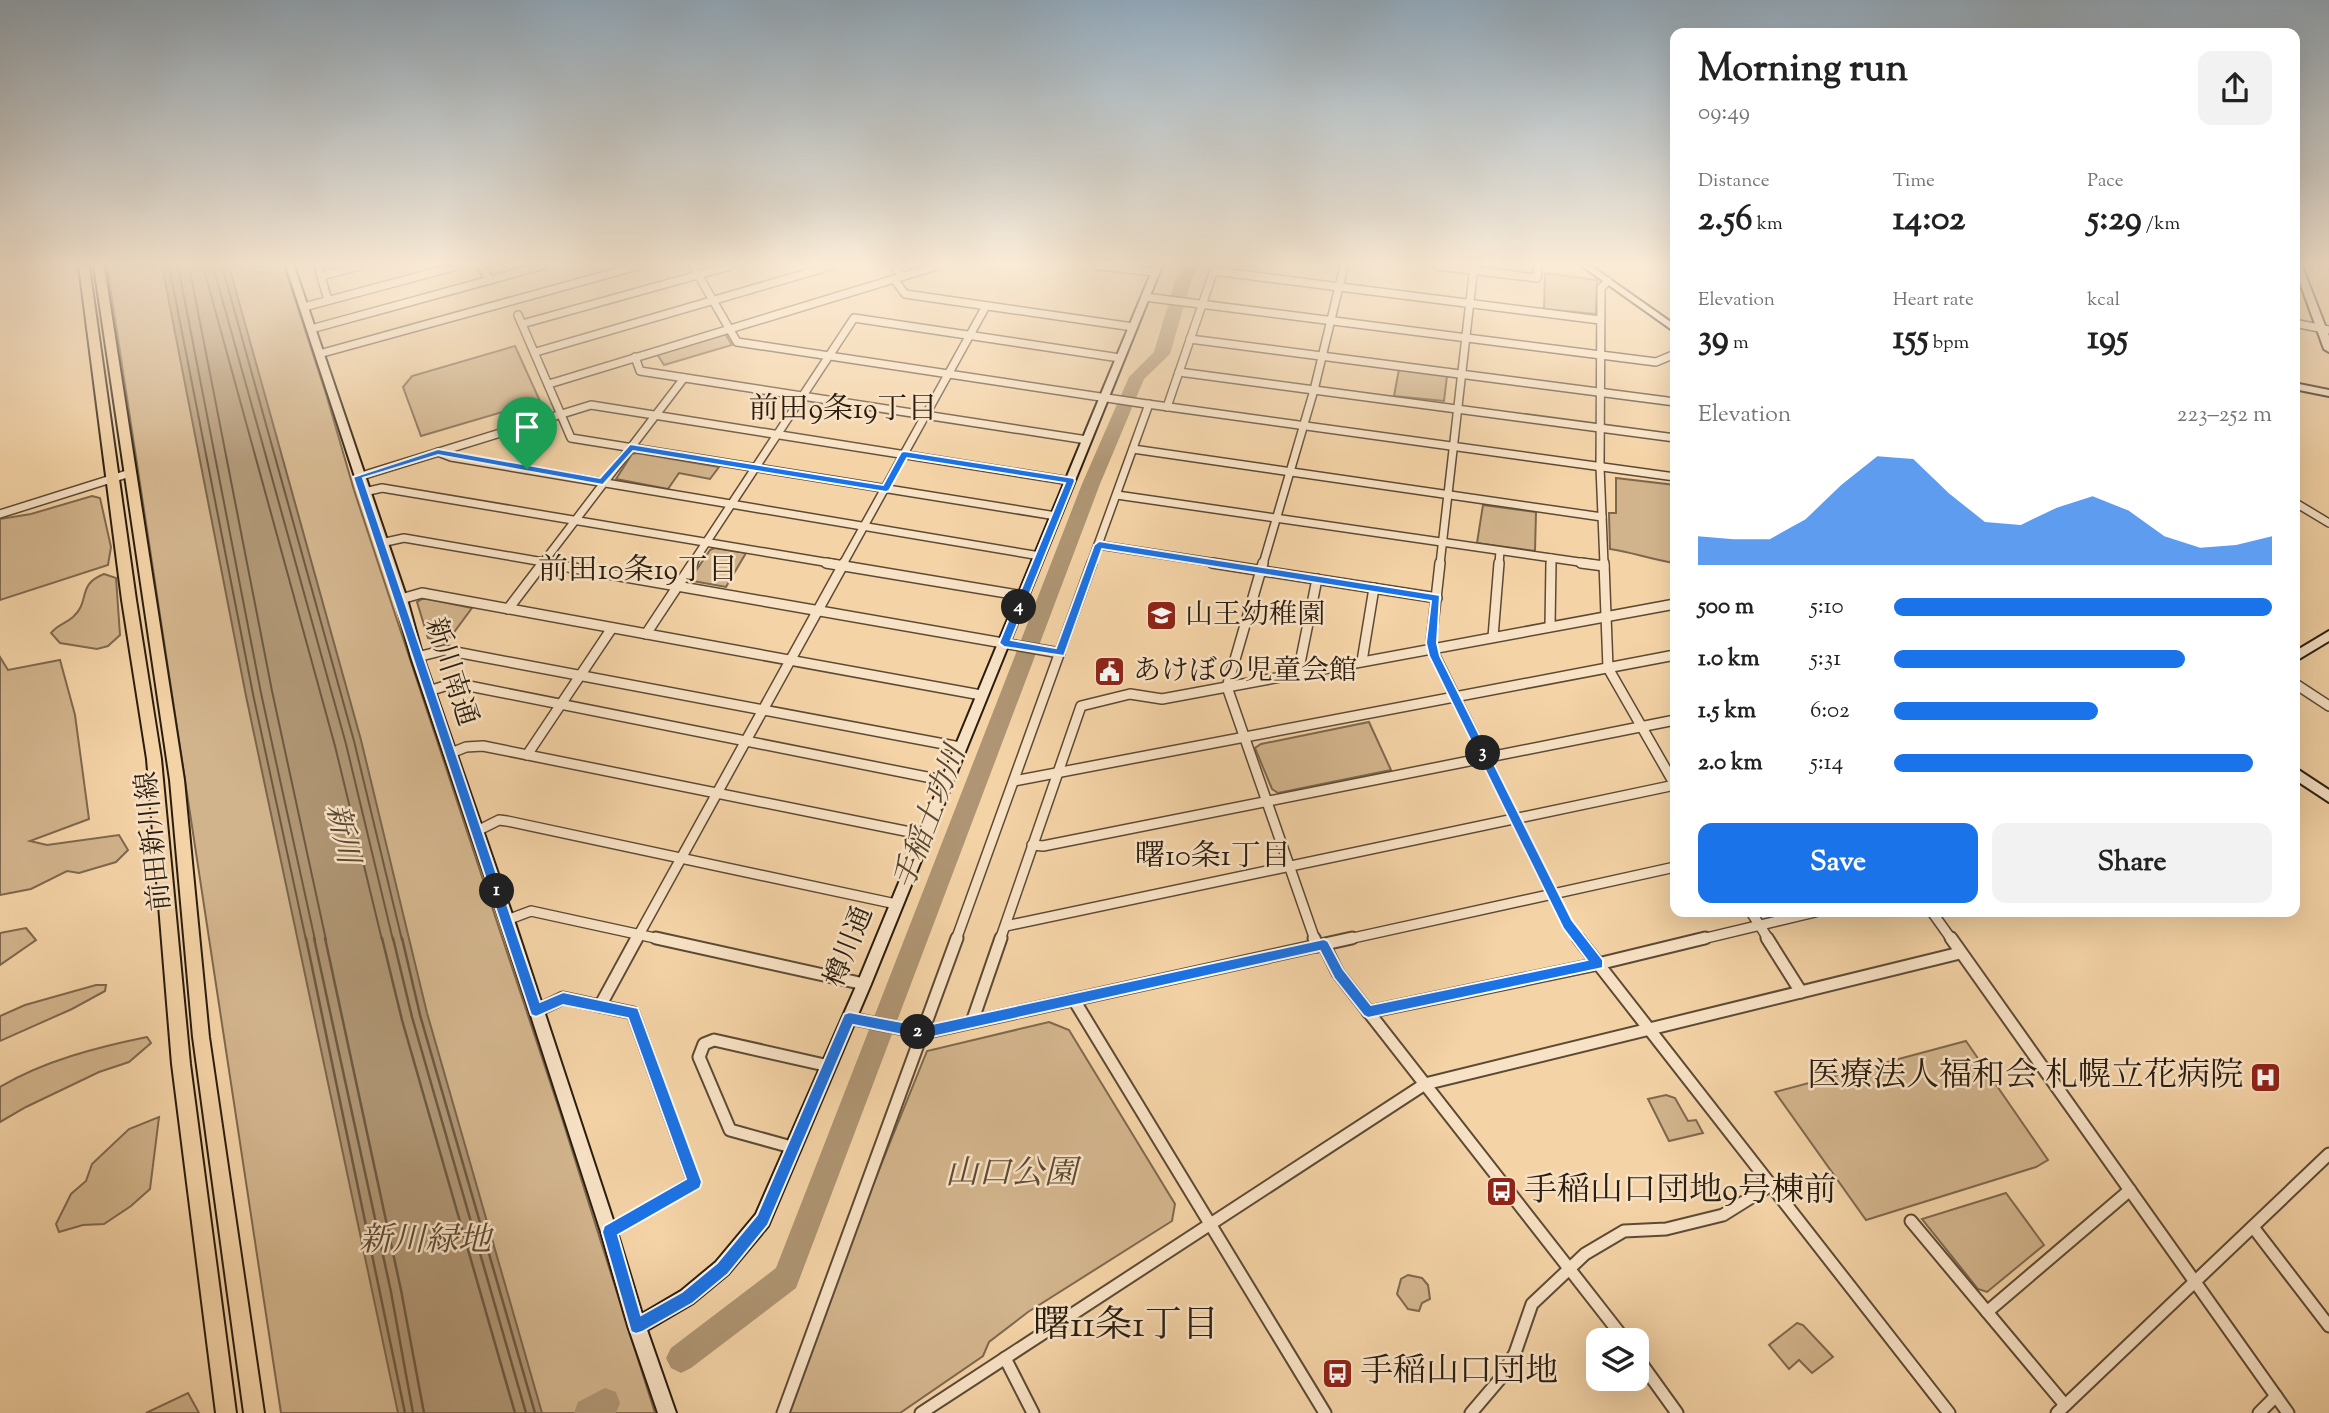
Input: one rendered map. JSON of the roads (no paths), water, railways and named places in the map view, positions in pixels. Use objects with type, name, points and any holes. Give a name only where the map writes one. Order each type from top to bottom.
[{"type":"main road","name":"前田新川線","points":[[93,332],[154,759],[181,1064],[226,1413]]},
{"type":"main road","name":"前田新川線","points":[[109,332],[177,780],[201,1037],[254,1413]]},
{"type":"street","name":"新川南通","points":[[312,332],[475,832],[508,920],[609,1232],[636,1326],[667,1413]]},
{"type":"street","points":[[319,354],[399,332]]},
{"type":"street","points":[[526,332],[571,438],[1056,516]]},
{"type":"street","points":[[536,352],[604,332]]},
{"type":"street","points":[[549,384],[719,332]]},
{"type":"street","points":[[731,332],[737,342],[1145,404],[1670,476]]},
{"type":"street","points":[[646,634],[845,332]]},
{"type":"street","points":[[949,332],[1120,358]]},
{"type":"street","points":[[600,1006],[972,332]]},
{"type":"street","name":"樽川通","points":[[636,1326],[687,1297],[722,1268],[762,1220],[829,1066],[857,1020],[864,984],[981,695],[1010,644],[1024,596],[1070,481],[1087,440],[1110,398],[1120,358],[1131,332]]},
{"type":"street","points":[[1167,407],[1192,332]]},
{"type":"street","points":[[1328,332],[1314,390],[1227,687],[1289,868],[1320,946],[1368,1012],[1616,1328]]},
{"type":"street","points":[[1421,332],[1656,362],[1670,356]]},
{"type":"street","points":[[1467,332],[1433,648],[1455,698],[1567,924],[1949,1413]]},
{"type":"street","points":[[1600,332],[1600,467],[1608,668],[1670,776]]},
{"type":"street","points":[[1190,339],[1670,401]]},
{"type":"street","points":[[635,358],[640,371],[1087,440]]},
{"type":"street","points":[[1179,372],[1670,437]]},
{"type":"street","points":[[508,609],[684,378]]},
{"type":"street","points":[[2300,387],[2329,393]]},
{"type":"street","points":[[783,1413],[1117,495],[1145,404]]},
{"type":"street","points":[[358,477],[592,405],[1070,481]]},
{"type":"street","points":[[1133,449],[1602,517]]},
{"type":"street","points":[[438,452],[1040,555]]},
{"type":"street","points":[[0,514],[130,474]]},
{"type":"street","points":[[363,492],[382,488],[1024,596]]},
{"type":"street","points":[[1117,495],[1604,566]]},
{"type":"street","points":[[2300,506],[2329,523]]},
{"type":"street","points":[[381,543],[404,538],[1060,653]]},
{"type":"street","points":[[1099,545],[1437,598]]},
{"type":"street","points":[[1493,637],[1500,551]]},
{"type":"street","points":[[1550,558],[1550,626]]},
{"type":"street","points":[[1298,673],[1317,579]]},
{"type":"street","points":[[1362,661],[1374,588]]},
{"type":"street","points":[[401,599],[422,593],[981,695]]},
{"type":"street","points":[[972,1022],[1081,706],[1130,694],[1162,699],[1670,605]]},
{"type":"street","points":[[527,755],[612,628]]},
{"type":"street","points":[[2300,655],[2329,635]]},
{"type":"street","points":[[417,657],[445,650],[960,747]]},
{"type":"street","points":[[1014,782],[1670,656]]},
{"type":"street","points":[[429,691],[454,683],[947,781]]},
{"type":"street","points":[[2300,687],[2329,706]]},
{"type":"street","points":[[1032,845],[1043,846],[1670,721]]},
{"type":"street","points":[[451,753],[477,746],[925,835]]},
{"type":"street","points":[[2300,776],[2329,797]]},
{"type":"street","points":[[1006,926],[1670,786]]},
{"type":"street","points":[[475,832],[499,820],[507,821],[896,904]]},
{"type":"street","points":[[857,1020],[923,1033],[1670,868]]},
{"type":"street","points":[[508,920],[531,911],[864,984]]},
{"type":"street","points":[[1754,917],[1801,992]]},
{"type":"street","points":[[1368,1012],[1598,964],[1794,917]]},
{"type":"street","points":[[1935,917],[2288,1413]]},
{"type":"street","points":[[921,1413],[1425,1084],[1961,953]]},
{"type":"street","points":[[536,1011],[563,998],[633,1013],[694,1182],[609,1232]]},
{"type":"street","points":[[1074,1000],[1325,1413]]},
{"type":"street","points":[[795,1148],[730,1130],[699,1057],[704,1044],[714,1040],[829,1066]]},
{"type":"street","points":[[1911,1221],[1987,1312],[2061,1409],[2329,1154]]},
{"type":"street","points":[[1471,1413],[1500,1379],[1515,1353],[1532,1304],[1585,1254],[1625,1231],[1666,1229],[1723,1215],[1771,1185]]},
{"type":"street","points":[[1987,1312],[2130,1190]]},
{"type":"street","points":[[2253,1227],[2329,1326]]},
{"type":"street","points":[[1005,1358],[1033,1413]]},
{"type":"street","points":[[1649,1374],[1677,1413]]},
{"type":"street","points":[[2259,1413],[2276,1396]]},
{"type":"water","name":"新川","points":[[175,332],[247,332],[361,740],[427,1013],[542,1413],[398,1413],[246,696]]},
{"type":"waterway","name":"手稲土功川","points":[[681,1358],[786,1278],[1091,484],[1137,377],[1162,354],[1168,332]]},
{"type":"waterway","name":"手稲土功川","points":[[589,1413],[605,1403]]},
{"type":"place","name":"山王幼稚園","points":[[1162,616]]},
{"type":"place","name":"あけぼの児童会館","points":[[1110,672]]},
{"type":"place","name":"医療法人福和会 札幌立花病院","points":[[2266,1077]]},
{"type":"place","name":"手稲山口団地9号棟前","points":[[1501,1192]]},
{"type":"place","name":"手稲山口団地","points":[[1337,1373]]},
{"type":"district","name":"前田9条19丁目","points":[[843,410]]},
{"type":"district","name":"前田10条19丁目","points":[[638,571]]},
{"type":"district","name":"曙10条1丁目","points":[[1213,857]]},
{"type":"district","name":"曙11条1丁目","points":[[1126,1327]]},
{"type":"park label","name":"山口公園","points":[[1011,1175]]},
{"type":"park label","name":"新川緑地","points":[[425,1242]]}]
